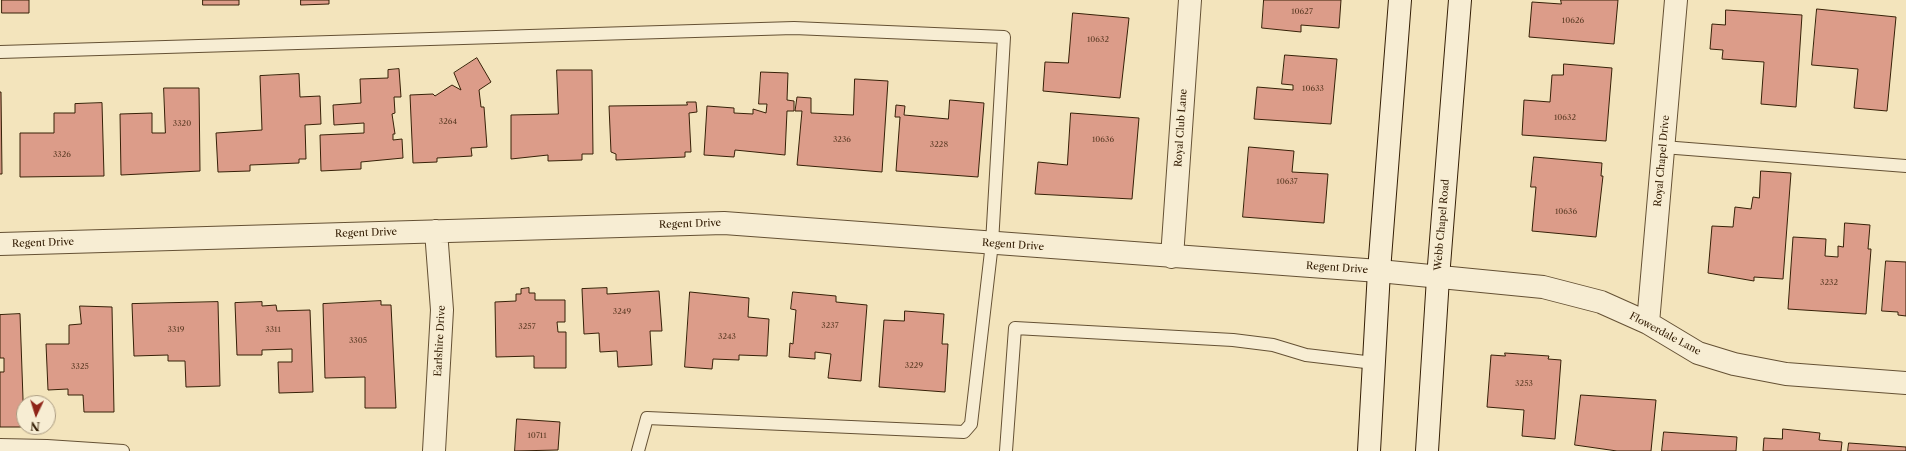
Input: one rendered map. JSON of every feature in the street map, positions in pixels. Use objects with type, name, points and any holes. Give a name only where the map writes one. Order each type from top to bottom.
[{"type":"street","name":"Royal Club Lane","points":[[1172,257],[1190,0]]},
{"type":"street","points":[[1369,451],[1379,272],[1400,0]]},
{"type":"street","name":"Webb Chapel Road","points":[[1427,451],[1438,278],[1460,0]]},
{"type":"street","name":"Royal Chapel Drive","points":[[1648,323],[1676,0]]},
{"type":"street","name":"Regent Drive","points":[[0,244],[724,223],[1379,272]]},
{"type":"street","name":"Earlshire Drive","points":[[434,451],[442,310],[436,231]]},
{"type":"street","name":"Flowerdale Lane","points":[[1379,272],[1543,287],[1601,302],[1648,323],[1698,353],[1734,364],[1786,374],[1906,383]]},
{"type":"lane","points":[[0,52],[794,28],[1004,37],[992,244],[971,424],[964,432],[647,418],[638,451]]},
{"type":"lane","points":[[1663,147],[1906,166]]},
{"type":"lane","points":[[1006,451],[1015,328],[1233,340],[1273,345],[1306,355],[1374,363]]},
{"type":"lane","points":[[0,445],[47,446],[123,451]]},
{"type":"building","points":[[2,0],[29,0],[29,13],[2,13]]},
{"type":"building","points":[[203,0],[239,0],[239,5],[203,5]]},
{"type":"building","points":[[301,0],[329,0],[329,4],[301,5]]},
{"type":"building","points":[[1264,0],[1341,0],[1339,28],[1301,25],[1301,32],[1262,28]]},
{"type":"building","points":[[1561,0],[1618,0],[1614,44],[1529,37],[1532,2],[1561,4]]},
{"type":"building","points":[[1817,9],[1896,17],[1887,111],[1854,108],[1858,69],[1812,65]]},
{"type":"building","points":[[1726,10],[1802,15],[1796,107],[1761,104],[1764,62],[1722,59],[1723,50],[1710,49],[1712,24],[1725,25]]},
{"type":"building","points":[[1073,13],[1129,18],[1120,98],[1043,91],[1045,62],[1068,63]]},
{"type":"building","points":[[1285,55],[1337,59],[1331,124],[1254,119],[1257,87],[1293,90],[1293,85],[1282,84]]},
{"type":"building","points":[[477,58],[491,82],[479,90],[481,107],[484,107],[487,147],[471,148],[472,156],[437,158],[437,162],[413,163],[410,95],[433,94],[435,96],[452,85],[461,90],[454,73]]},
{"type":"building","points":[[1564,64],[1612,68],[1606,141],[1522,135],[1524,100],[1550,102],[1552,75],[1563,75]]},
{"type":"building","points":[[399,69],[401,97],[394,97],[395,113],[392,114],[395,134],[393,134],[393,140],[402,139],[403,158],[361,162],[361,169],[321,171],[320,135],[364,133],[364,123],[334,125],[333,105],[361,103],[360,79],[388,78],[388,70]]},
{"type":"building","points":[[557,70],[592,70],[593,154],[582,154],[582,160],[548,161],[548,155],[511,159],[511,115],[558,114]]},
{"type":"building","points":[[761,72],[788,73],[787,100],[794,101],[794,111],[787,111],[785,155],[735,150],[734,157],[704,155],[707,106],[734,108],[734,113],[753,114],[753,109],[766,113],[767,104],[759,104]]},
{"type":"building","points":[[299,74],[300,97],[320,96],[321,124],[305,125],[306,159],[299,159],[299,163],[250,165],[250,171],[218,172],[216,133],[262,130],[260,76]]},
{"type":"building","points":[[855,79],[888,81],[882,172],[797,165],[802,111],[795,111],[797,97],[811,98],[811,113],[853,115]]},
{"type":"building","points":[[164,88],[199,88],[200,171],[121,175],[120,114],[152,113],[152,133],[165,133]]},
{"type":"building","points":[[1,92],[2,174],[0,174]]},
{"type":"building","points":[[950,100],[984,103],[978,177],[896,171],[900,117],[895,117],[896,105],[905,106],[904,115],[948,119]]},
{"type":"building","points":[[687,102],[696,102],[697,112],[689,113],[691,152],[685,152],[685,157],[616,160],[616,154],[611,152],[609,106],[687,105]]},
{"type":"building","points":[[102,103],[104,176],[20,177],[20,133],[54,133],[54,113],[75,113],[75,104]]},
{"type":"building","points":[[1071,113],[1139,118],[1132,199],[1035,194],[1038,162],[1067,165]]},
{"type":"building","points":[[1249,147],[1294,151],[1292,172],[1328,174],[1324,223],[1243,217]]},
{"type":"building","points":[[1534,157],[1602,163],[1601,176],[1603,176],[1596,237],[1532,231],[1536,187],[1531,187]]},
{"type":"building","points":[[1761,171],[1791,173],[1783,279],[1754,277],[1754,281],[1708,273],[1712,226],[1733,227],[1735,207],[1751,209],[1753,197],[1759,198]]},
{"type":"building","points":[[1845,223],[1870,225],[1868,249],[1871,249],[1866,314],[1788,309],[1793,237],[1826,239],[1825,256],[1838,257],[1838,246],[1843,247]]},
{"type":"building","points":[[1886,261],[1906,262],[1906,316],[1898,315],[1898,312],[1882,311]]},
{"type":"building","points":[[529,288],[529,293],[535,293],[535,300],[565,300],[565,322],[557,322],[558,332],[566,332],[566,368],[534,368],[534,356],[496,357],[495,302],[516,301],[516,294],[521,294],[521,289]]},
{"type":"building","points":[[607,288],[607,294],[659,291],[662,331],[650,331],[652,365],[618,367],[617,351],[600,352],[599,333],[584,334],[582,289]]},
{"type":"building","points":[[690,292],[749,298],[748,317],[769,319],[767,356],[739,355],[739,360],[713,359],[712,369],[685,367]]},
{"type":"building","points":[[793,292],[836,296],[836,302],[867,305],[861,381],[828,378],[831,354],[815,352],[815,359],[789,357],[790,343],[793,344],[796,310],[791,309]]},
{"type":"building","points":[[381,301],[381,305],[391,305],[396,408],[365,408],[365,377],[325,378],[323,304]]},
{"type":"building","points":[[218,302],[220,386],[186,387],[185,361],[168,361],[168,355],[134,356],[132,304]]},
{"type":"building","points":[[262,302],[262,306],[276,305],[277,311],[310,310],[313,392],[279,393],[278,362],[292,362],[292,349],[262,350],[262,355],[237,355],[235,303]]},
{"type":"building","points":[[80,306],[112,307],[114,412],[84,412],[83,395],[68,395],[68,389],[48,390],[46,344],[69,344],[69,325],[81,324]]},
{"type":"building","points":[[905,311],[944,314],[942,344],[948,344],[945,392],[879,387],[884,320],[904,321]]},
{"type":"building","points":[[20,314],[23,395],[16,395],[16,427],[0,427],[0,372],[4,372],[4,358],[0,358],[0,315]]},
{"type":"building","points":[[1505,353],[1549,356],[1548,359],[1561,360],[1555,439],[1522,436],[1524,410],[1487,407],[1491,355],[1505,356]]},
{"type":"building","points":[[1581,395],[1656,400],[1651,451],[1617,451],[1575,445]]},
{"type":"building","points":[[517,419],[560,422],[558,450],[515,451]]},
{"type":"building","points":[[1783,429],[1820,433],[1819,440],[1842,442],[1841,451],[1763,451],[1764,438],[1782,439]]},
{"type":"building","points":[[1664,432],[1737,437],[1736,451],[1662,451]]},
{"type":"building","points":[[1849,443],[1906,447],[1906,451],[1848,451]]}]
